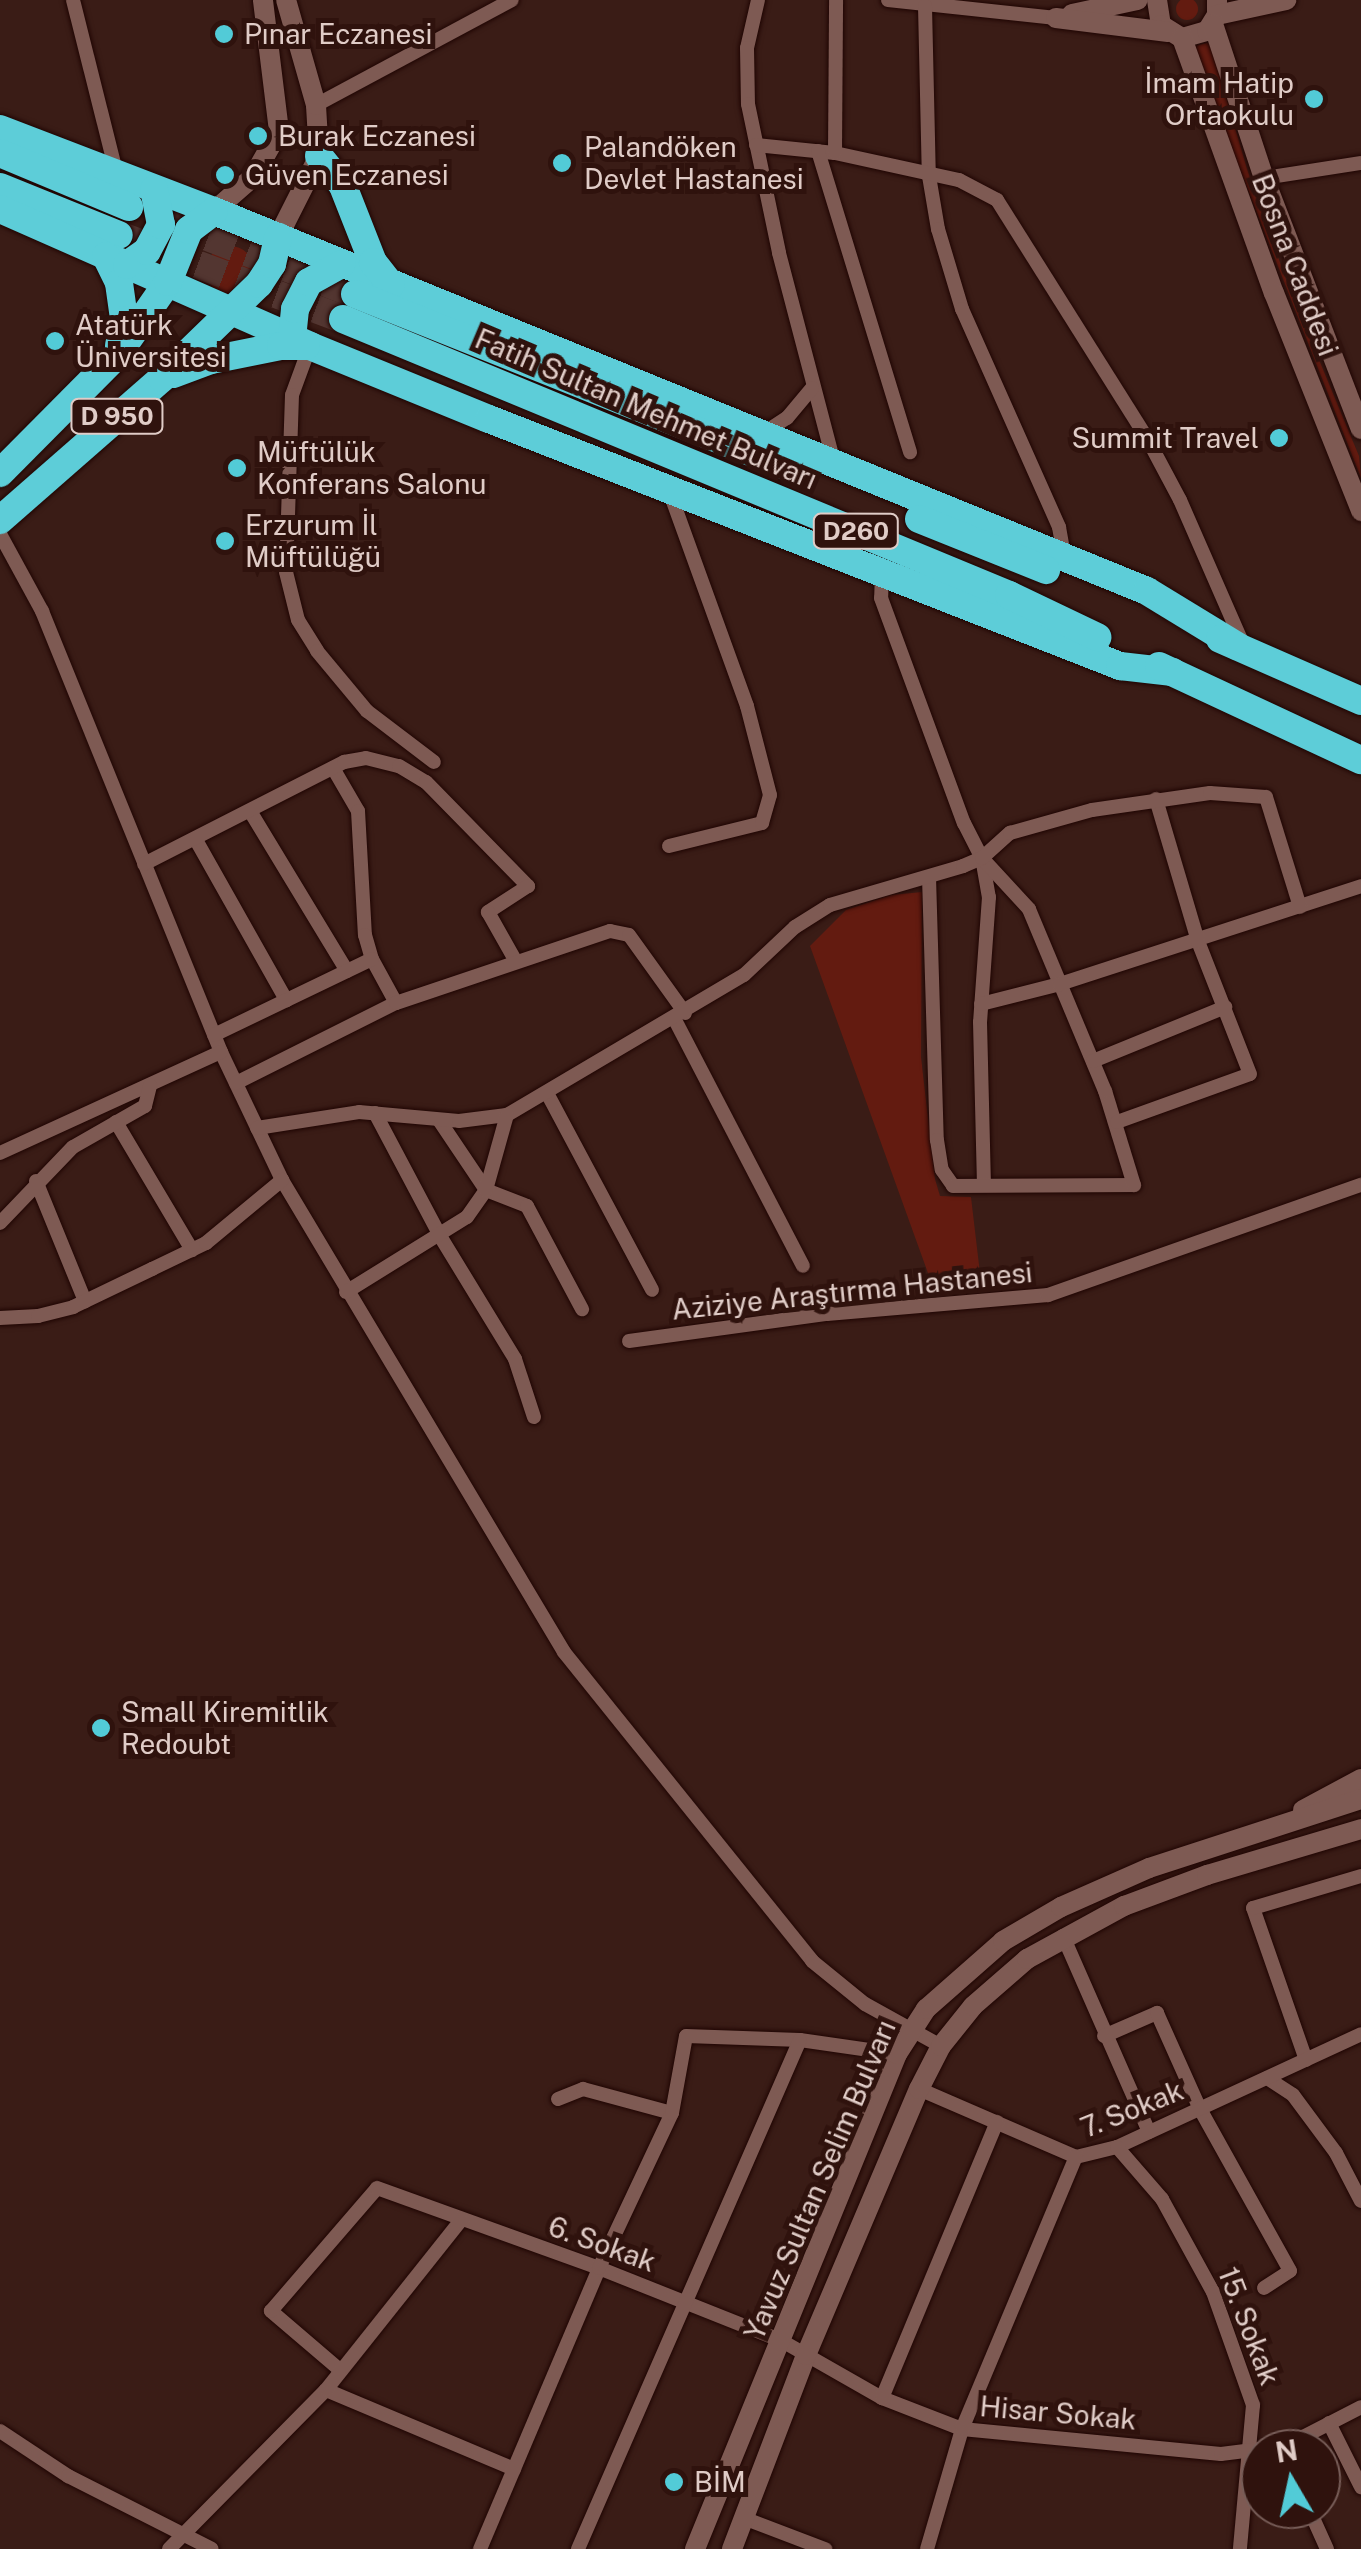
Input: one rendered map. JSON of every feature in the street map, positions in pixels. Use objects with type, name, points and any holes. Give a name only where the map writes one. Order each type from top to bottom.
[{"type":"highway","points":[[0,130],[214,211],[1147,591],[1241,648]]},
{"type":"highway","points":[[0,153],[129,207]]},
{"type":"highway","points":[[319,156],[343,186],[373,262],[392,286]]},
{"type":"highway","points":[[0,187],[168,282],[301,342],[1120,666],[1173,672]]},
{"type":"highway","points":[[0,209],[117,252],[147,252],[161,225],[154,190]]},
{"type":"highway","points":[[168,282],[189,230],[214,211]]},
{"type":"highway","points":[[232,309],[259,284],[272,264],[278,237]]},
{"type":"highway","points":[[117,252],[124,320],[118,354]]},
{"type":"highway","points":[[301,342],[294,309],[309,282],[341,264]]},
{"type":"highway","name":"D 950","points":[[0,473],[118,354],[168,282]]},
{"type":"highway","name":"Fatih Sultan Mehmet Bulvarı","points":[[1361,701],[1241,648],[349,306],[1010,595],[1361,760]]},
{"type":"highway","name":"D 950","points":[[0,520],[162,378],[232,309]]},
{"type":"highway","points":[[162,378],[212,360],[301,342]]},
{"type":"main road","points":[[214,211],[253,176],[279,130],[262,0]]},
{"type":"main road","points":[[278,237],[319,156],[316,104],[286,0]]},
{"type":"main road","points":[[1056,18],[1138,0]]},
{"type":"main road","name":"Bosna Caddesi","points":[[1157,0],[1157,16],[1175,35],[1361,511]]},
{"type":"main road","points":[[1056,18],[1199,35],[1215,13],[1286,0]]},
{"type":"main road","points":[[1215,13],[1264,178],[1361,429]]},
{"type":"main road","points":[[1291,1822],[1308,1805],[1361,1779]]},
{"type":"main road","name":"Yavuz Sultan Selim Bulvarı","points":[[695,2549],[897,2054],[910,2030],[952,1982],[1032,1922],[1149,1868],[1361,1799]]},
{"type":"main road","name":"Yavuz Sultan Selim Bulvarı","points":[[732,2549],[806,2355],[941,2046],[997,1983],[1063,1936],[1166,1889],[1361,1829]]},
{"type":"street","points":[[73,0],[118,177]]},
{"type":"street","points":[[316,104],[512,0]]},
{"type":"street","points":[[758,0],[746,77],[756,145],[834,466]]},
{"type":"street","points":[[835,153],[836,0]]},
{"type":"street","points":[[888,0],[1056,18]]},
{"type":"street","points":[[925,6],[929,176],[953,283],[1059,527],[1064,557]]},
{"type":"street","points":[[756,145],[835,153],[974,184],[997,200],[1146,438],[1180,500],[1241,648]]},
{"type":"street","points":[[818,152],[910,452]]},
{"type":"street","points":[[1264,178],[1361,163]]},
{"type":"street","points":[[301,342],[292,395],[286,572],[298,620],[317,652],[367,711],[434,762]]},
{"type":"street","points":[[759,434],[787,418],[812,388]]},
{"type":"street","points":[[669,490],[747,706],[770,796],[762,823],[669,846]]},
{"type":"street","points":[[0,534],[42,611],[221,1052],[282,1180],[564,1652],[812,1961],[865,2004],[941,2046]]},
{"type":"street","points":[[882,572],[881,598],[964,822],[982,858],[990,897],[981,1004],[984,1184]]},
{"type":"street","points":[[144,864],[332,768],[366,758],[399,766],[426,782],[528,886],[488,912],[514,960]]},
{"type":"street","points":[[332,768],[358,812],[358,864],[372,959],[396,1004]]},
{"type":"street","points":[[257,1128],[375,1112],[439,1120],[507,1115],[744,975],[795,927],[830,904],[982,858],[996,843],[1024,828],[1156,799],[1210,793],[1266,797],[1300,908]]},
{"type":"street","points":[[1117,1122],[1250,1074],[1198,941],[1156,799]]},
{"type":"street","points":[[250,812],[347,971]]},
{"type":"street","points":[[196,840],[286,1000]]},
{"type":"street","points":[[929,877],[932,1064],[942,1170],[952,1186],[1134,1185],[1117,1122],[1029,909],[982,858]]},
{"type":"street","points":[[981,1004],[1060,984],[1361,886]]},
{"type":"street","points":[[236,1084],[396,1004],[514,960],[610,931],[629,934],[680,1016],[804,1266]]},
{"type":"street","points":[[214,1035],[372,959]]},
{"type":"street","points":[[1093,1062],[1225,1008]]},
{"type":"street","points":[[0,1154],[221,1052]]},
{"type":"street","points":[[0,1222],[72,1147],[145,1106],[150,1086]]},
{"type":"street","points":[[547,1093],[652,1290]]},
{"type":"street","points":[[375,1112],[440,1236],[516,1359],[534,1417]]},
{"type":"street","points":[[346,1292],[468,1218],[486,1190],[507,1115]]},
{"type":"street","points":[[439,1120],[486,1190],[527,1206],[582,1309]]},
{"type":"street","points":[[116,1122],[192,1250]]},
{"type":"street","points":[[0,1318],[38,1316],[86,1301],[192,1250],[282,1180]]},
{"type":"street","points":[[36,1181],[86,1301]]},
{"type":"street","name":"Aziziye Araştırma Hastanesi","points":[[629,1341],[827,1314],[1048,1296],[1361,1185]]},
{"type":"street","points":[[1306,2060],[1253,1908],[1361,1876]]},
{"type":"street","points":[[1063,1936],[1149,2132]]},
{"type":"street","points":[[1104,2036],[1157,2012],[1200,2109],[1290,2270],[1264,2288]]},
{"type":"street","name":"7. Sokak","points":[[919,2089],[1076,2157],[1117,2146],[1361,2034]]},
{"type":"street","points":[[480,2549],[600,2268],[672,2113],[686,2036],[800,2040],[897,2054]]},
{"type":"street","points":[[578,2549],[800,2040]]},
{"type":"street","points":[[1268,2078],[1293,2095],[1336,2153],[1361,2201]]},
{"type":"street","points":[[558,2099],[583,2088],[672,2113]]},
{"type":"street","points":[[882,2398],[996,2122]]},
{"type":"street","name":"15. Sokak","points":[[1117,2146],[1162,2199],[1214,2292],[1253,2405],[1255,2429]]},
{"type":"street","points":[[927,2549],[962,2429],[1076,2157]]},
{"type":"street","name":"6. Sokak","points":[[340,2370],[271,2310],[376,2188],[600,2268],[782,2340],[806,2355]]},
{"type":"street","points":[[169,2549],[326,2390],[461,2220]]},
{"type":"street","name":"Hisar Sokak","points":[[806,2355],[882,2398],[962,2429],[1220,2454],[1241,2452]]},
{"type":"street","points":[[326,2390],[514,2469]]},
{"type":"street","name":"Hisar Sokak","points":[[1319,2429],[1361,2407]]},
{"type":"street","points":[[1330,2424],[1361,2488]]},
{"type":"street","points":[[0,2432],[68,2476],[212,2549]]},
{"type":"street","points":[[746,2518],[825,2549]]},
{"type":"shaded area","points":[[1187,-2],[1195,1],[1195,17],[1187,20],[1179,17],[1176,9],[1179,1]]},
{"type":"shaded area","points":[[1210,42],[1247,169],[1288,285],[1359,456],[1361,478],[1192,47]]},
{"type":"shaded area","points":[[230,246],[247,253],[254,270],[247,287],[230,294],[213,287],[206,270],[213,253]]},
{"type":"shaded area","points":[[922,892],[921,1057],[935,1179],[940,1196],[971,1197],[982,1290],[933,1287],[810,946],[846,910],[891,895]]},
{"type":"tunnel","points":[[169,222],[355,294]]},
{"type":"tunnel","points":[[119,235],[343,319]]},
{"type":"place","name":"Pınar Eczanesi","points":[[224,34]]},
{"type":"place","name":"İmam Hatip Ortaokulu","points":[[1314,99]]},
{"type":"place","name":"Burak Eczanesi","points":[[258,136]]},
{"type":"place","name":"Palandöken Devlet Hastanesi","points":[[562,163]]},
{"type":"place","name":"Güven Eczanesi","points":[[225,175]]},
{"type":"place","name":"Atatürk Üniversitesi","points":[[55,341]]},
{"type":"place","name":"Summit Travel","points":[[1279,438]]},
{"type":"place","name":"Müftülük Konferans Salonu","points":[[237,468]]},
{"type":"place","name":"Erzurum İl Müftülüğü","points":[[225,541]]},
{"type":"place","name":"Small Kiremitlik Redoubt","points":[[101,1728]]},
{"type":"place","name":"BİM","points":[[674,2482]]}]
